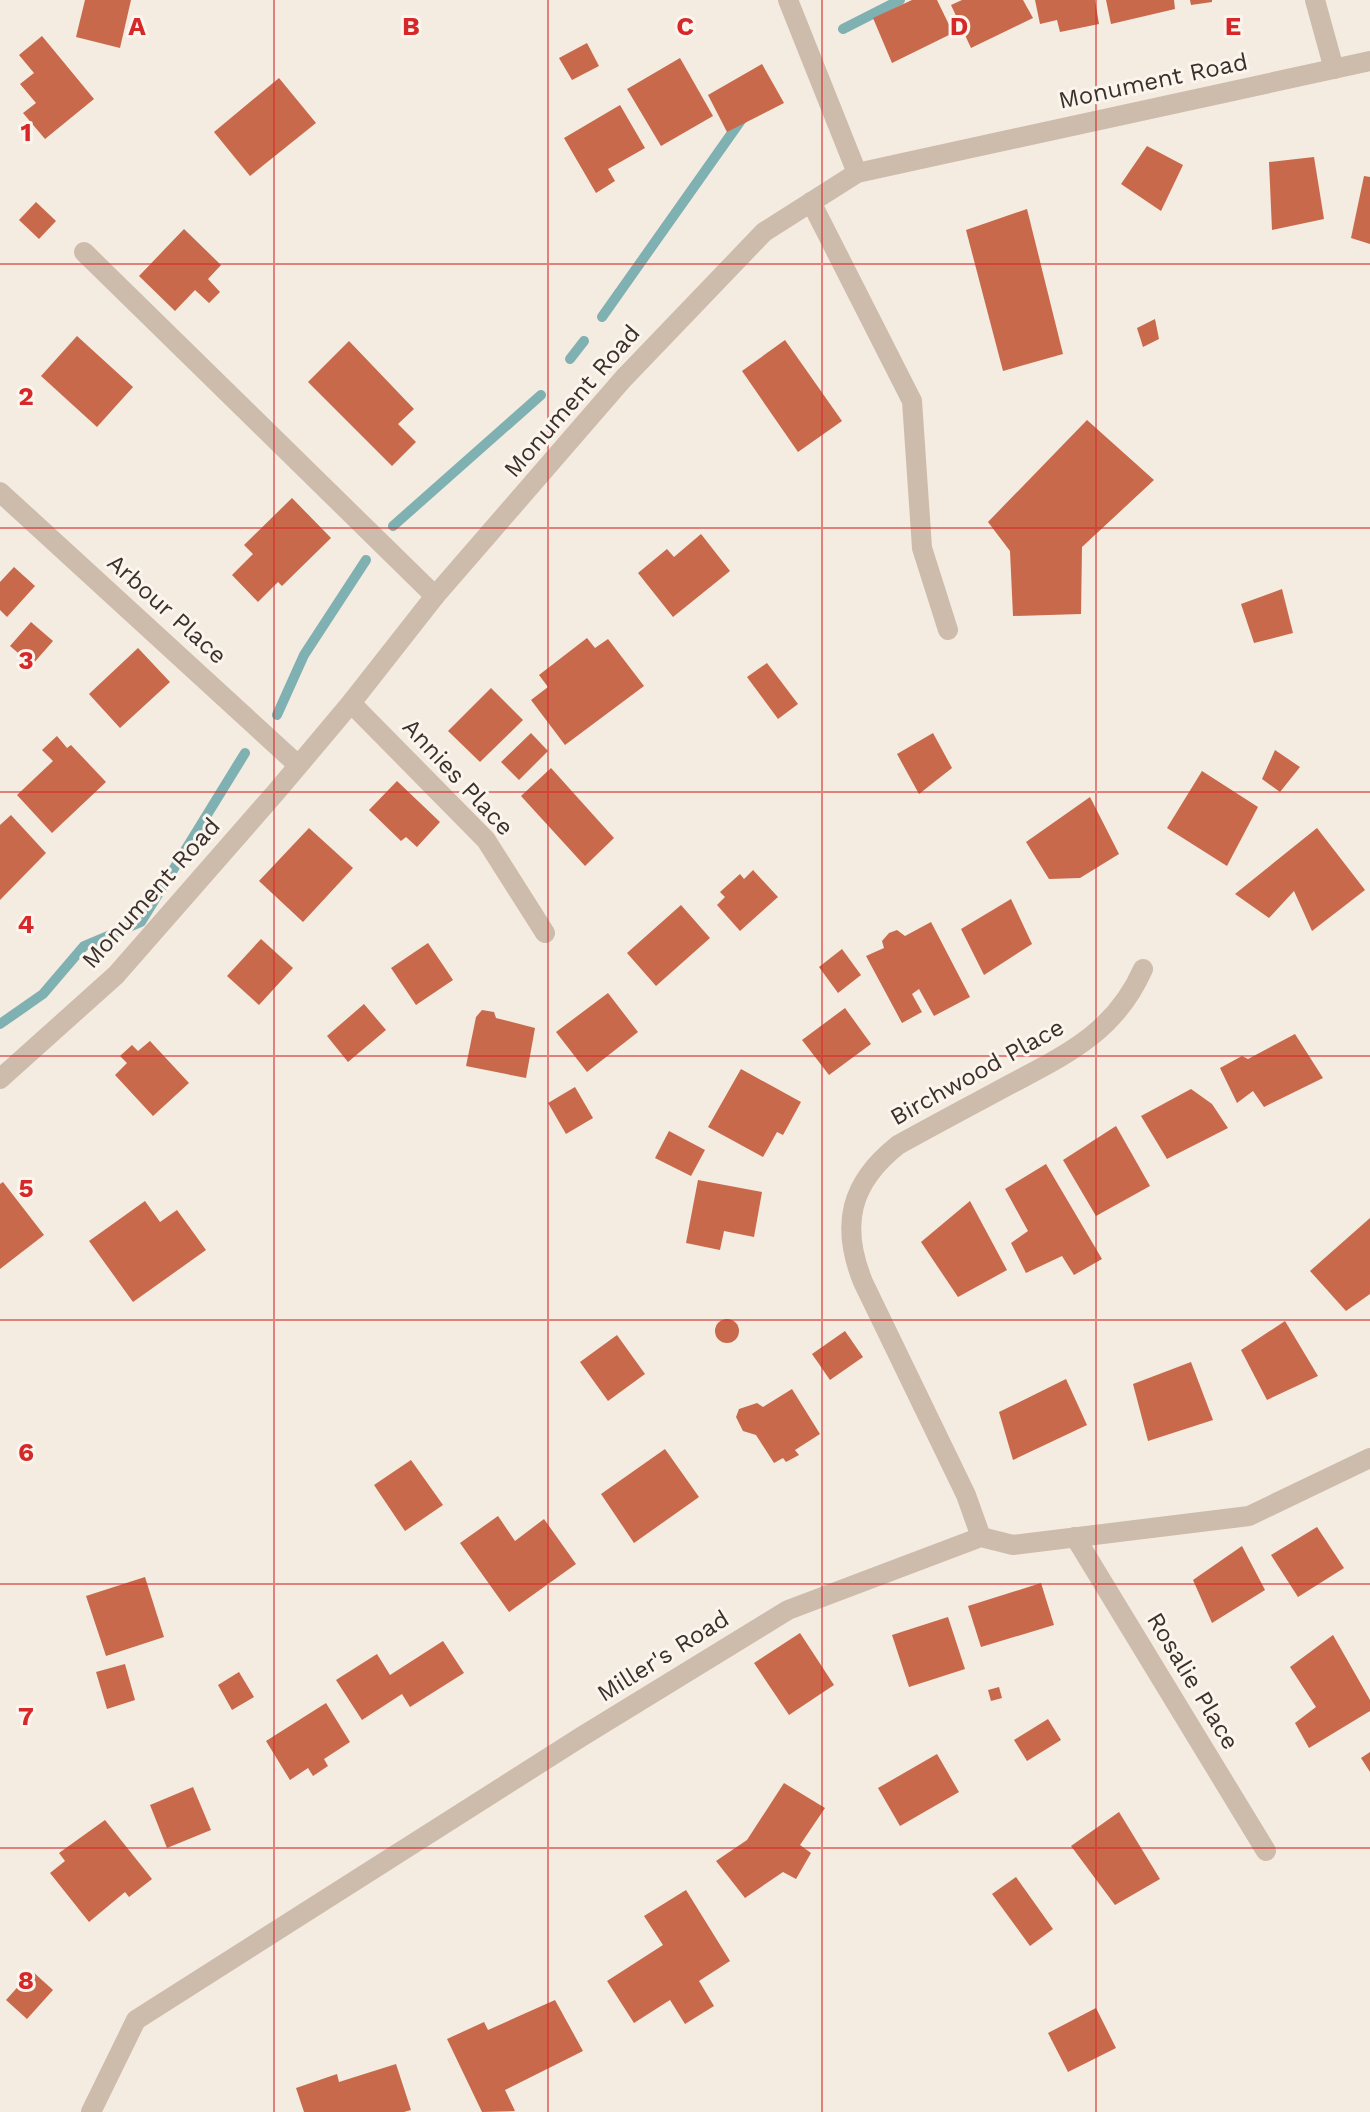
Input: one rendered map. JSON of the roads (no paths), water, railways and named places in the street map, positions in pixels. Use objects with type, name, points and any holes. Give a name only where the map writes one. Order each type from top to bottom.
[{"type":"street","points":[[788,0],[857,173]]},
{"type":"street","points":[[1315,0],[1334,69]]},
{"type":"street","name":"Monument Road","points":[[0,1079],[116,975],[351,703],[435,596],[623,379],[764,232],[857,173],[1370,61]]},
{"type":"street","points":[[811,202],[912,401],[922,548],[948,630]]},
{"type":"street","points":[[84,252],[435,596]]},
{"type":"street","name":"Arbour Place","points":[[0,492],[298,765]]},
{"type":"street","name":"Annies Place","points":[[351,703],[486,840],[545,933]]},
{"type":"street","name":"Birchwood Place","points":[[981,1537],[966,1495],[855,1263],[850,1217],[867,1175],[881,1158],[898,1145],[1086,1041],[1120,1009],[1143,969]]},
{"type":"street","points":[[981,1537],[1013,1545],[1249,1516],[1370,1458]]},
{"type":"street","name":"Miller's Road","points":[[91,2112],[136,2020],[581,1737],[788,1610],[981,1537]]},
{"type":"street","name":"Rosalie Place","points":[[1075,1537],[1266,1851]]},
{"type":"waterway","points":[[843,29],[900,0]]},
{"type":"waterway","points":[[602,317],[744,116]]},
{"type":"waterway","points":[[570,359],[584,341]]},
{"type":"waterway","points":[[393,526],[541,395]]},
{"type":"waterway","points":[[277,715],[304,655],[366,560]]},
{"type":"waterway","points":[[0,1024],[43,994],[84,946],[141,922],[245,753]]}]
